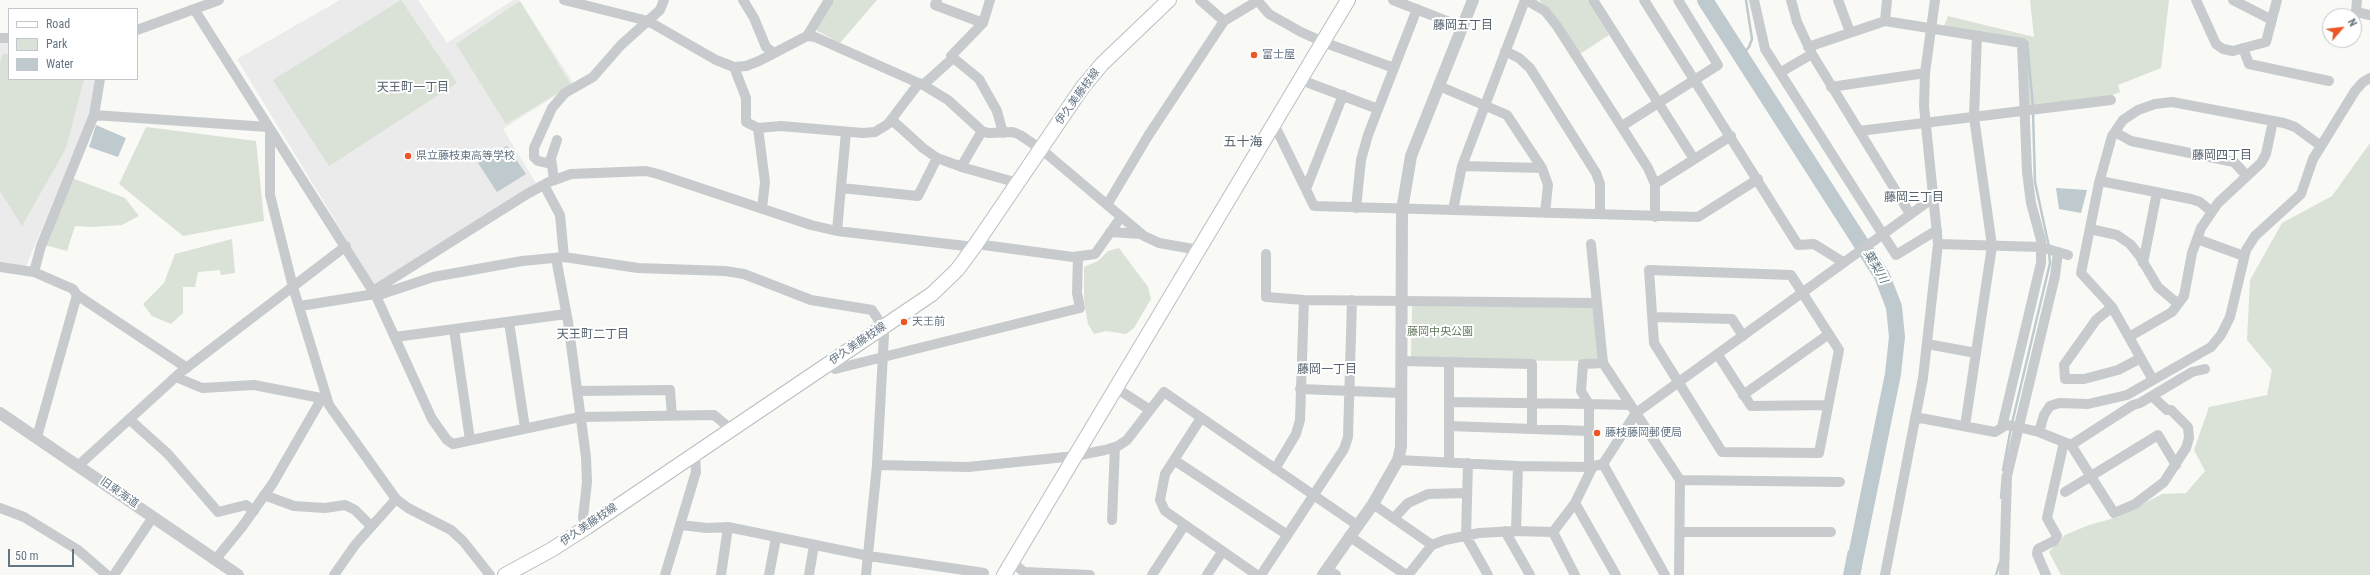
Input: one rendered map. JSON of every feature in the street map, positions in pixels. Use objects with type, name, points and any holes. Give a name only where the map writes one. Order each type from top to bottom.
[{"type":"main road","name":"伊久美藤枝線","points":[[505,575],[551,550],[587,527],[932,294],[957,270],[975,246],[1082,88],[1102,64],[1169,0]]},
{"type":"main road","points":[[1004,575],[1348,0]]},
{"type":"street","points":[[138,30],[219,0]]},
{"type":"street","points":[[564,0],[648,21],[716,60],[734,67],[746,66],[807,36],[829,0]]},
{"type":"street","points":[[551,164],[538,161],[534,157],[534,148],[552,108],[569,90],[593,77],[621,44],[660,10],[664,0]]},
{"type":"street","points":[[743,0],[754,18],[766,47],[774,53]]},
{"type":"street","points":[[937,0],[935,4],[983,23]]},
{"type":"street","points":[[734,67],[746,98],[746,122],[758,128],[781,126],[846,132],[875,132],[892,120],[921,84],[953,58],[951,56],[983,23],[990,0]]},
{"type":"street","points":[[1200,0],[1224,21]]},
{"type":"street","points":[[1393,0],[1462,27]]},
{"type":"street","points":[[1329,573],[1349,536],[1373,504],[1398,460],[1401,447],[1402,210],[1411,156],[1473,0]]},
{"type":"street","points":[[1453,210],[1462,166],[1525,0],[1546,11],[1558,26],[1622,126],[1655,184],[1655,217]]},
{"type":"street","points":[[1594,0],[1694,159]]},
{"type":"street","points":[[1644,0],[1731,136],[1798,245],[1814,244],[1843,262]]},
{"type":"street","points":[[1622,126],[1718,65],[1678,0]]},
{"type":"street","points":[[1754,0],[1764,49],[1781,72],[1896,255],[1937,230]]},
{"type":"street","points":[[1791,0],[1810,50],[1831,87],[1910,214]]},
{"type":"street","points":[[1838,0],[1850,32]]},
{"type":"street","points":[[1885,21],[1887,0]]},
{"type":"street","points":[[1884,575],[1915,417],[1927,344],[1938,244],[1924,122],[1925,73],[1935,0]]},
{"type":"street","points":[[2196,0],[2216,44],[2223,49],[2233,51],[2266,42],[2277,0]]},
{"type":"street","points":[[2233,0],[2272,20]]},
{"type":"street","points":[[2356,0],[2356,12],[2370,15]]},
{"type":"street","points":[[1106,205],[1148,136],[1224,21],[1258,1],[1269,14],[1282,22],[1323,42],[1394,68]]},
{"type":"street","points":[[194,9],[269,129],[346,246],[375,294],[432,420],[440,431],[453,444],[580,417],[714,415],[732,430]]},
{"type":"street","points":[[1356,208],[1361,160],[1368,135],[1417,9]]},
{"type":"street","points":[[1781,72],[1810,50],[1850,32],[1885,21],[2022,43],[2027,172],[2041,247],[2041,263],[2002,427]]},
{"type":"street","points":[[807,36],[815,37],[921,84],[948,100],[982,131],[988,133],[1013,132],[1041,149],[1141,234],[1159,243],[1199,250]]},
{"type":"street","points":[[1966,426],[1992,246],[1974,117],[1977,36]]},
{"type":"street","points":[[2243,48],[2248,64],[2329,82]]},
{"type":"street","points":[[1505,51],[1519,58],[1530,68],[1596,173],[1600,184],[1600,214]]},
{"type":"street","points":[[953,58],[979,79],[997,111],[1003,133]]},
{"type":"street","points":[[1831,87],[1925,73]]},
{"type":"street","points":[[2039,432],[2044,415],[2050,406],[2059,403],[2088,404],[2127,395],[2211,347],[2230,317],[2244,256],[2255,236],[2301,194],[2313,158],[2355,90],[2363,82],[2370,78]]},
{"type":"street","points":[[34,272],[41,246],[94,115],[100,80]]},
{"type":"street","points":[[1301,80],[1378,109]]},
{"type":"street","points":[[1439,86],[1485,104],[1507,115],[1542,168],[1548,185],[1545,213]]},
{"type":"street","points":[[1306,189],[1343,96]]},
{"type":"street","points":[[1859,131],[2111,100]]},
{"type":"street","points":[[2153,380],[2112,307],[2080,273],[2100,180],[2115,132],[2123,120],[2138,110],[2155,104],[2172,102],[2273,121],[2295,127],[2321,146]]},
{"type":"street","points":[[94,115],[269,129]]},
{"type":"street","points":[[892,120],[923,148],[937,158],[961,167],[1018,183]]},
{"type":"street","points":[[2129,337],[2172,312],[2184,296],[2197,239],[2201,228],[2218,203],[2261,163],[2266,154],[2273,121]]},
{"type":"street","points":[[1274,124],[1314,206],[1402,210],[1453,210],[1655,217],[1698,217],[1758,179]]},
{"type":"street","points":[[758,128],[765,182],[762,209]]},
{"type":"street","points":[[269,129],[270,195],[324,398],[396,499],[408,508],[451,530],[463,541],[490,575]]},
{"type":"street","points":[[961,167],[982,131]]},
{"type":"street","points":[[837,231],[846,132]]},
{"type":"street","points":[[2115,132],[2131,141],[2234,162],[2247,176]]},
{"type":"street","points":[[1655,184],[1731,136]]},
{"type":"street","points":[[554,180],[551,164],[552,150],[557,140]]},
{"type":"street","points":[[840,188],[918,196],[937,158]]},
{"type":"street","points":[[1462,166],[1542,168]]},
{"type":"street","points":[[375,294],[544,185],[571,174],[646,171],[762,209],[837,231],[1078,256],[1095,254],[1121,217]]},
{"type":"street","points":[[2100,180],[2192,199],[2212,212]]},
{"type":"street","points":[[544,185],[560,215],[560,258],[587,482],[583,518],[587,527]]},
{"type":"street","points":[[2143,263],[2157,192]]},
{"type":"street","points":[[1553,532],[1575,503],[1595,466],[1633,409],[1679,384],[1843,262],[1933,198]]},
{"type":"street","points":[[2090,229],[2117,235],[2130,244],[2158,287],[2178,304]]},
{"type":"street","points":[[1110,232],[1141,234]]},
{"type":"street","points":[[2197,239],[2244,256]]},
{"type":"street","points":[[1591,244],[1603,363],[1680,480],[1679,575]]},
{"type":"street","points":[[1938,244],[2041,247],[2068,255]]},
{"type":"street","points":[[79,465],[176,377],[346,246]]},
{"type":"street","points":[[2004,575],[2007,476],[2055,276],[2058,252]]},
{"type":"street","points":[[1266,254],[1266,297],[1304,300],[1597,303]]},
{"type":"street","points":[[829,364],[835,369],[1080,308],[1077,293],[1078,256]]},
{"type":"street","points":[[300,306],[375,294],[433,277],[522,261],[560,258],[638,268],[725,271],[744,274],[811,300],[872,310],[883,328],[877,465],[866,575]]},
{"type":"street","points":[[0,267],[34,272],[73,289],[77,295],[187,368]]},
{"type":"street","points":[[1649,270],[1791,275],[1803,292],[1839,350],[1819,453],[1722,452],[1654,344],[1649,270]]},
{"type":"street","points":[[37,437],[77,295]]},
{"type":"street","points":[[1275,469],[1296,434],[1300,420],[1304,300]]},
{"type":"street","points":[[1261,575],[1286,534],[1344,449],[1348,437],[1352,300]]},
{"type":"street","points":[[2112,307],[2096,320],[2064,365],[2065,378],[2084,379],[2118,370],[2141,358]]},
{"type":"street","points":[[395,337],[566,314]]},
{"type":"street","points":[[1653,317],[1732,319],[1743,336]]},
{"type":"street","points":[[510,322],[525,428]]},
{"type":"street","points":[[454,330],[470,440]]},
{"type":"street","points":[[1744,395],[1829,334]]},
{"type":"street","points":[[1927,344],[1976,353]]},
{"type":"street","points":[[1718,355],[1751,406],[1828,405]]},
{"type":"street","points":[[1401,361],[1449,364],[1532,364],[1532,428]]},
{"type":"street","points":[[1603,363],[1583,364],[1581,391],[1589,404],[1589,431],[1595,466],[1665,575]]},
{"type":"street","points":[[1449,364],[1449,462]]},
{"type":"street","points":[[2046,575],[2037,554],[2038,549],[2054,541],[2057,536],[2047,518],[2067,443],[2192,372],[2205,369]]},
{"type":"street","points":[[176,377],[202,388],[254,385],[324,398]]},
{"type":"street","points":[[1116,388],[1150,410]]},
{"type":"street","points":[[1300,389],[1401,393]]},
{"type":"street","points":[[577,391],[670,390],[672,416]]},
{"type":"street","points":[[877,465],[968,467],[1075,456],[1115,447],[1126,440],[1164,392],[1357,525]]},
{"type":"street","points":[[1915,417],[1995,432],[2006,425],[2018,427],[2039,432],[2067,443],[2091,476],[2114,513],[2136,504],[2164,482],[2176,465],[2189,438],[2188,427],[2171,410],[2167,410],[2152,396]]},
{"type":"street","points":[[215,560],[254,511],[324,398]]},
{"type":"street","points":[[1449,402],[1589,404],[1633,409]]},
{"type":"street","name":"旧東海道","points":[[0,413],[79,465],[238,575]]},
{"type":"street","points":[[1201,418],[1165,474],[1160,500],[1165,511],[1184,526],[1256,575]]},
{"type":"street","points":[[129,419],[168,454],[218,512],[246,505],[254,511]]},
{"type":"street","points":[[1449,426],[1589,431]]},
{"type":"street","points":[[2065,492],[2158,435],[2176,465]]},
{"type":"street","points":[[1112,520],[1115,447]]},
{"type":"street","points":[[665,575],[696,472],[695,454]]},
{"type":"street","points":[[1174,460],[1286,534]]},
{"type":"street","points":[[1398,460],[1518,466],[1595,466]]},
{"type":"street","points":[[1468,463],[1466,536],[1488,575]]},
{"type":"street","points":[[1516,531],[1518,466]]},
{"type":"street","points":[[1680,480],[1840,482]]},
{"type":"street","points":[[1394,518],[1408,504],[1428,494],[1467,493]]},
{"type":"street","points":[[264,495],[294,506],[324,508],[345,506],[355,510],[371,526]]},
{"type":"street","points":[[334,575],[371,526],[396,499]]},
{"type":"street","points":[[1575,503],[1616,575]]},
{"type":"street","points":[[1373,504],[1432,546]]},
{"type":"street","points":[[0,508],[24,517],[66,542],[107,575]]},
{"type":"street","points":[[114,575],[153,517]]},
{"type":"street","points":[[680,525],[728,527],[869,556],[984,573]]},
{"type":"street","points":[[1152,575],[1184,526]]},
{"type":"street","points":[[721,575],[728,527]]},
{"type":"street","points":[[1349,536],[1407,575],[1432,546],[1444,540],[1505,531],[1553,532]]},
{"type":"street","points":[[1505,531],[1530,575]]},
{"type":"street","points":[[1553,532],[1575,575]]},
{"type":"street","points":[[1680,532],[1831,532]]},
{"type":"street","points":[[769,575],[776,538]]},
{"type":"street","points":[[809,575],[814,545]]},
{"type":"street","points":[[1207,575],[1222,552]]},
{"type":"street","points":[[1012,562],[1024,572],[1090,575]]},
{"type":"shaded area","name":"県立藤枝東高等学校","points":[[340,0],[418,0],[447,43],[513,0],[519,0],[574,84],[503,129],[536,183],[375,286],[237,59]]},
{"type":"shaded area","points":[[0,43],[8,43],[8,80],[95,80],[90,114],[26,266],[0,262]]},
{"type":"green space","points":[[401,0],[457,83],[329,166],[273,80]]},
{"type":"green space","points":[[835,0],[877,0],[840,43],[814,29]]},
{"type":"green space","points":[[1539,0],[1587,0],[1609,35],[1580,54],[1560,22]]},
{"type":"green space","points":[[2030,0],[2169,0],[2161,68],[2118,85],[2120,92],[2110,96],[2027,105],[2022,43],[1944,26],[1948,16],[2034,37]]},
{"type":"green space","points":[[520,1],[571,85],[506,124],[456,44]]},
{"type":"green space","points":[[3,54],[8,54],[8,80],[84,80],[66,148],[22,226],[0,191],[0,62]]},
{"type":"green space","points":[[146,127],[256,141],[264,221],[183,236],[119,184]]},
{"type":"green space","points":[[2370,143],[2370,575],[2061,575],[2049,552],[2065,535],[2089,525],[2118,517],[2162,494],[2186,493],[2205,471],[2194,450],[2209,407],[2267,395],[2272,370],[2247,340],[2250,280],[2282,223],[2332,196]]},
{"type":"green space","points":[[72,178],[125,198],[139,216],[122,225],[90,227],[75,226],[67,251],[45,245]]},
{"type":"green space","points":[[232,239],[235,273],[221,275],[220,270],[198,272],[195,287],[183,287],[183,313],[171,324],[152,316],[143,304],[164,283],[175,254]]},
{"type":"green space","points":[[1119,248],[1148,287],[1151,299],[1134,328],[1126,334],[1106,331],[1094,334],[1088,324],[1084,301],[1084,267],[1098,261],[1108,251]]},
{"type":"green space","name":"藤岡中央公園","points":[[1412,306],[1591,307],[1595,312],[1598,361],[1413,360],[1411,357]]},
{"type":"water","points":[[96,125],[126,138],[118,157],[89,147]]},
{"type":"water","points":[[507,146],[526,174],[497,192],[478,163]]},
{"type":"water","points":[[2056,188],[2087,190],[2081,213],[2059,209]]},
{"type":"water","points":[[1848,550],[1862,567],[1860,575],[1843,575]]},
{"type":"waterway","name":"葉梨川","points":[[1705,0],[1882,276],[1894,307],[1897,337],[1893,374],[1852,575]]},
{"type":"waterway","points":[[1740,57],[1749,47],[1752,39],[1746,0]]},
{"type":"waterway","points":[[2027,42],[2033,107]]},
{"type":"waterway","points":[[2033,112],[2035,182],[2049,247]]},
{"type":"waterway","points":[[2012,423],[2050,263],[2049,252]]},
{"type":"waterway","points":[[2003,470],[2011,428]]},
{"type":"waterway","points":[[2001,498],[2003,475]]},
{"type":"waterway","points":[[1996,575],[2000,562]]},
{"type":"place","name":"富士屋","points":[[1254,55]]},
{"type":"place","name":"県立藤枝東高等学校","points":[[408,156]]},
{"type":"place","name":"天王前","points":[[904,322]]},
{"type":"place","name":"藤枝藤岡郵便局","points":[[1597,433]]},
{"type":"district","name":"藤岡五丁目","points":[[1463,26]]},
{"type":"district","name":"天王町一丁目","points":[[413,88]]},
{"type":"district","name":"五十海","points":[[1243,143]]},
{"type":"district","name":"藤岡四丁目","points":[[2222,156]]},
{"type":"district","name":"藤岡三丁目","points":[[1914,198]]},
{"type":"district","name":"天王町二丁目","points":[[593,335]]},
{"type":"district","name":"藤岡一丁目","points":[[1327,370]]}]
